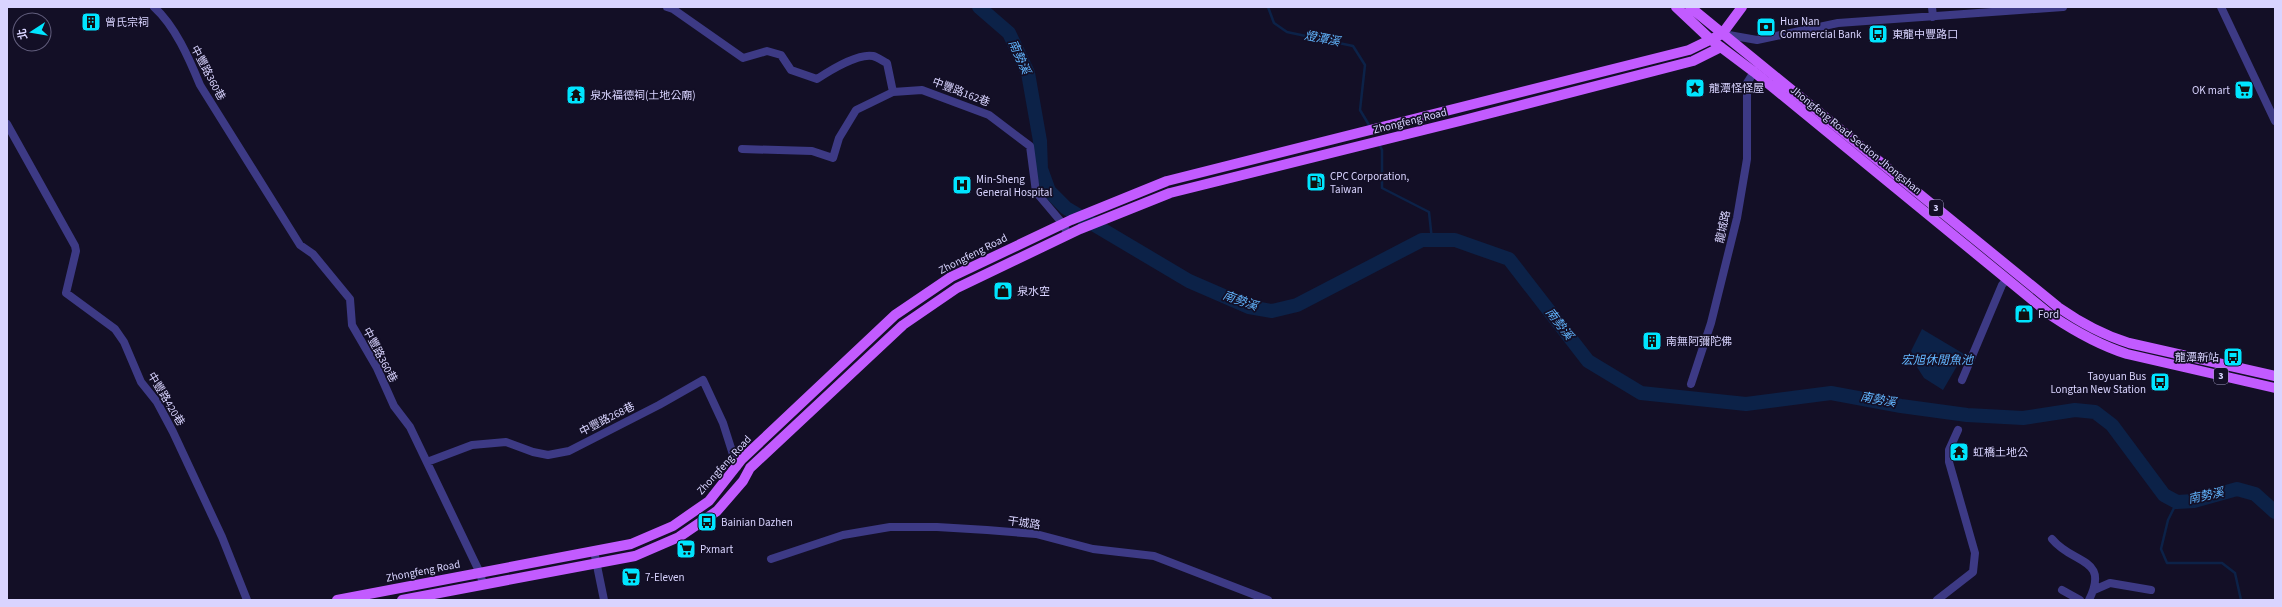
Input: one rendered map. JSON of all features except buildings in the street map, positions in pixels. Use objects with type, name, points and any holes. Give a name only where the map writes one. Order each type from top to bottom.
[{"type":"main road","name":"3","points":[[1676,7],[1710,39],[1721,47]]},
{"type":"main road","name":"3","points":[[1690,7],[1722,34]]},
{"type":"main road","points":[[1721,47],[1722,34],[1742,7]]},
{"type":"main road","name":"Zhongfeng Road","points":[[337,600],[374,597],[480,573],[631,544],[673,526],[709,501],[748,454],[895,315],[951,277],[1093,210],[1167,181],[1690,50],[1722,34]]},
{"type":"main road","name":"Jhongfeng Road Section Jhongshan","points":[[1722,34],[2058,307],[2083,324],[2108,337],[2129,343],[2275,376]]},
{"type":"main road","name":"Zhongfeng Road","points":[[402,600],[635,556],[679,537],[717,510],[743,481],[750,468],[903,325],[957,288],[1080,229],[1170,193],[1693,60],[1721,47]]},
{"type":"main road","name":"Jhongfeng Road Section Jhongshan","points":[[1721,47],[1754,72],[2052,316],[2079,334],[2104,346],[2127,354],[2275,388]]},
{"type":"main road","points":[[1308,146],[1312,158]]},
{"type":"street","name":"中豐路360巷","points":[[154,7],[163,15],[193,67],[204,91],[300,245],[313,254],[350,299],[352,325],[377,368],[394,406],[408,423],[480,573],[483,584]]},
{"type":"street","points":[[667,7],[673,9],[743,58],[767,51],[781,55],[791,70],[817,79],[859,57],[872,56],[887,63],[893,92]]},
{"type":"street","points":[[1932,7],[1933,17]]},
{"type":"street","points":[[1722,34],[1757,40],[1838,23],[2063,7]]},
{"type":"street","points":[[2221,7],[2275,121]]},
{"type":"street","name":"龍城路","points":[[1691,384],[1711,323],[1737,218],[1747,159],[1747,83],[1754,72]]},
{"type":"street","name":"中豐路162巷","points":[[742,149],[812,151],[833,158],[839,138],[856,110],[893,92],[922,90],[939,94],[989,115],[1030,146],[1036,192],[1066,222],[1068,235]]},
{"type":"street","name":"中豐路420巷","points":[[7,124],[75,246],[76,251],[66,293],[115,329],[124,342],[140,382],[157,402],[173,432],[222,537],[247,600]]},
{"type":"street","points":[[1962,380],[2002,285],[2007,279]]},
{"type":"street","name":"中豐路268巷","points":[[427,462],[472,445],[506,442],[533,452],[548,455],[569,451],[659,405],[703,380],[723,422],[737,466]]},
{"type":"street","points":[[1937,600],[1973,572],[1975,553],[1949,462],[1949,450],[1958,430]]},
{"type":"street","name":"干城路","points":[[771,558],[844,535],[890,527],[937,527],[1036,534],[1093,549],[1154,556],[1268,600]]},
{"type":"street","points":[[2052,539],[2059,548],[2093,568],[2097,577],[2094,590],[2089,600]]},
{"type":"street","points":[[594,551],[604,600]]},
{"type":"street","points":[[2094,590],[2110,583],[2151,590]]},
{"type":"street","points":[[2062,590],[2080,600]]},
{"type":"water","name":"宏旭休閒魚池","points":[[1922,329],[1964,354],[1943,390],[1924,378],[1917,367],[1919,365],[1911,351]]},
{"type":"waterway","name":"南勢溪","points":[[979,7],[1009,33],[1028,73],[1040,141],[1041,169],[1049,191],[1066,208],[1189,281],[1249,307],[1272,311],[1297,305],[1422,240],[1455,240],[1509,259],[1588,361],[1641,393],[1746,404],[1831,393],[1901,406],[1967,415],[2023,418],[2075,410],[2095,412],[2112,425],[2164,495],[2177,502],[2194,501],[2237,489],[2255,494],[2275,512]]},
{"type":"waterway","name":"燈潭溪","points":[[1268,7],[1274,23],[1287,32],[1353,46],[1365,65],[1360,110],[1369,125]]},
{"type":"waterway","name":"燈潭溪","points":[[1380,146],[1382,150],[1382,188],[1429,212],[1432,240]]},
{"type":"waterway","points":[[2177,502],[2168,520],[2161,549],[2167,563],[2222,563],[2235,573],[2241,600]]},
{"type":"place","name":"曾氏宗祠","points":[[91,22]]},
{"type":"place","name":"Hua Nan Commercial Bank","points":[[1766,27]]},
{"type":"place","name":"東龍中豐路口","points":[[1878,34]]},
{"type":"place","name":"龍潭怪怪屋","points":[[1695,88]]},
{"type":"place","name":"OK mart","points":[[2244,90]]},
{"type":"place","name":"泉水福德祠(土地公廟)","points":[[576,95]]},
{"type":"place","name":"CPC Corporation, Taiwan","points":[[1316,182]]},
{"type":"place","name":"Min-Sheng General Hospital","points":[[962,185]]},
{"type":"place","name":"泉水空","points":[[1003,291]]},
{"type":"place","name":"Ford","points":[[2024,314]]},
{"type":"place","name":"南無阿彌陀佛","points":[[1652,341]]},
{"type":"place","name":"龍潭新站","points":[[2233,357]]},
{"type":"place","name":"Taoyuan Bus Longtan New Station","points":[[2160,382]]},
{"type":"place","name":"虹橋土地公","points":[[1959,452]]},
{"type":"place","name":"Bainian Dazhen","points":[[707,522]]},
{"type":"place","name":"Pxmart","points":[[686,549]]},
{"type":"place","name":"7-Eleven","points":[[631,577]]}]
